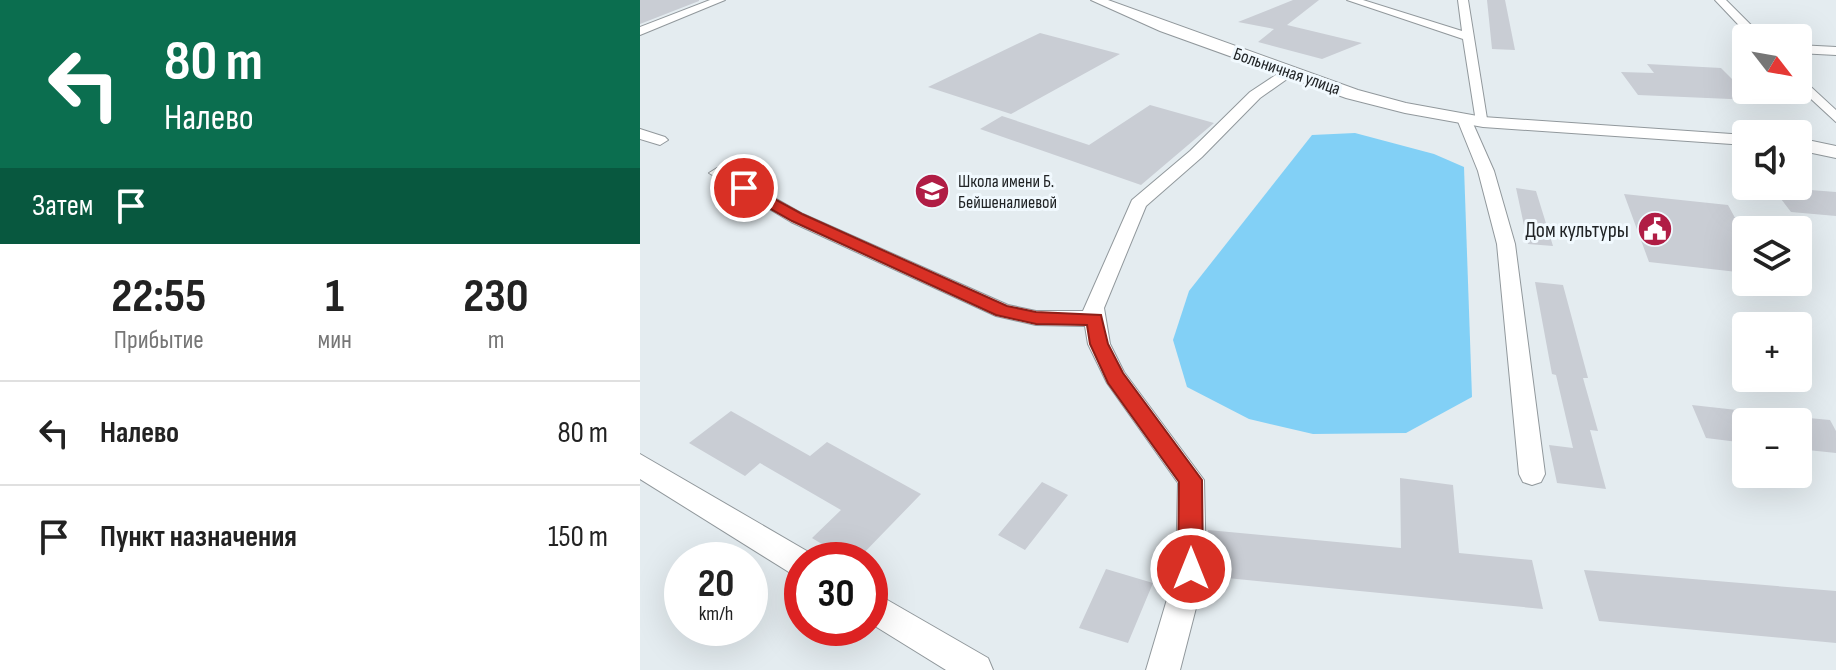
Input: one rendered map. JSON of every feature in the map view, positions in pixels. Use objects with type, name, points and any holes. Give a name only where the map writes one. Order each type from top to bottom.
[{"type":"street","points":[[640,31],[720,0]]},
{"type":"street","name":"Больничная улица","points":[[1097,0],[1290,72],[1405,108],[1473,120],[1732,139]]},
{"type":"street","points":[[1352,0],[1469,37]]},
{"type":"street","points":[[1463,0],[1469,37],[1473,120],[1506,244],[1532,474]]},
{"type":"street","points":[[1720,0],[1744,24]]},
{"type":"street","points":[[1812,50],[1836,51]]},
{"type":"street","points":[[1163,670],[1191,569],[1191,480],[1115,377],[1099,344],[1093,308],[1138,204],[1196,154],[1255,95],[1290,72]]},
{"type":"street","points":[[1812,93],[1836,118]]},
{"type":"street","points":[[640,134],[660,140]]},
{"type":"street","points":[[1812,147],[1836,152]]},
{"type":"street","points":[[717,173],[797,218],[1003,311],[1036,318],[1095,319]]},
{"type":"street","points":[[640,465],[784,553]]},
{"type":"street","points":[[888,616],[976,670]]},
{"type":"shaded area","points":[[1355,133],[1434,154],[1464,167],[1472,397],[1406,433],[1313,434],[1249,419],[1187,387],[1173,340],[1189,291],[1312,135]]},
{"type":"building","points":[[640,0],[699,0],[699,1],[640,24]]},
{"type":"building","points":[[1293,0],[1319,0],[1287,25],[1362,43],[1322,59],[1258,42],[1274,29],[1238,22]]},
{"type":"building","points":[[1487,0],[1505,0],[1515,50],[1492,49]]},
{"type":"building","name":"Школа имени Б. Бейшеналиевой","points":[[1040,33],[1120,54],[1011,114],[928,87]]},
{"type":"building","points":[[1647,64],[1721,68],[1732,79],[1732,99],[1638,95],[1621,72],[1654,73]]},
{"type":"building","points":[[1150,105],[1214,123],[1141,185],[980,129],[1002,116],[1089,145]]},
{"type":"building","points":[[1516,188],[1536,191],[1553,246],[1528,244]]},
{"type":"building","points":[[1812,190],[1836,192],[1836,216],[1791,212],[1782,200],[1812,200]]},
{"type":"building","name":"Дом культуры","points":[[1624,194],[1728,205],[1734,216],[1732,271],[1649,262]]},
{"type":"building","points":[[1535,282],[1563,285],[1588,378],[1583,378],[1598,431],[1590,430],[1606,489],[1557,483],[1549,445],[1573,448],[1556,375],[1552,374]]},
{"type":"building","points":[[1692,405],[1732,409],[1732,441],[1706,438]]},
{"type":"building","points":[[731,411],[810,456],[827,442],[921,494],[874,542],[819,542],[812,538],[841,510],[760,463],[745,476],[689,443]]},
{"type":"building","points":[[1812,418],[1830,420],[1836,431],[1836,453],[1812,450]]},
{"type":"building","points":[[1400,478],[1453,485],[1459,553],[1532,560],[1543,609],[1207,576],[1208,530],[1401,548]]},
{"type":"building","points":[[1042,482],[1068,495],[1025,550],[998,535]]},
{"type":"building","points":[[1106,569],[1153,583],[1128,643],[1079,628]]},
{"type":"building","points":[[1584,570],[1836,591],[1836,643],[1599,621]]},
{"type":"place","name":"Школа имени Б. Бейшеналиевой","points":[[932,191]]},
{"type":"place","name":"Дом культуры","points":[[1655,229]]},
{"type":"route","points":[[744,188],[797,218],[1003,311],[1036,318],[1095,319],[1099,344],[1115,377],[1191,480],[1191,569]]}]
